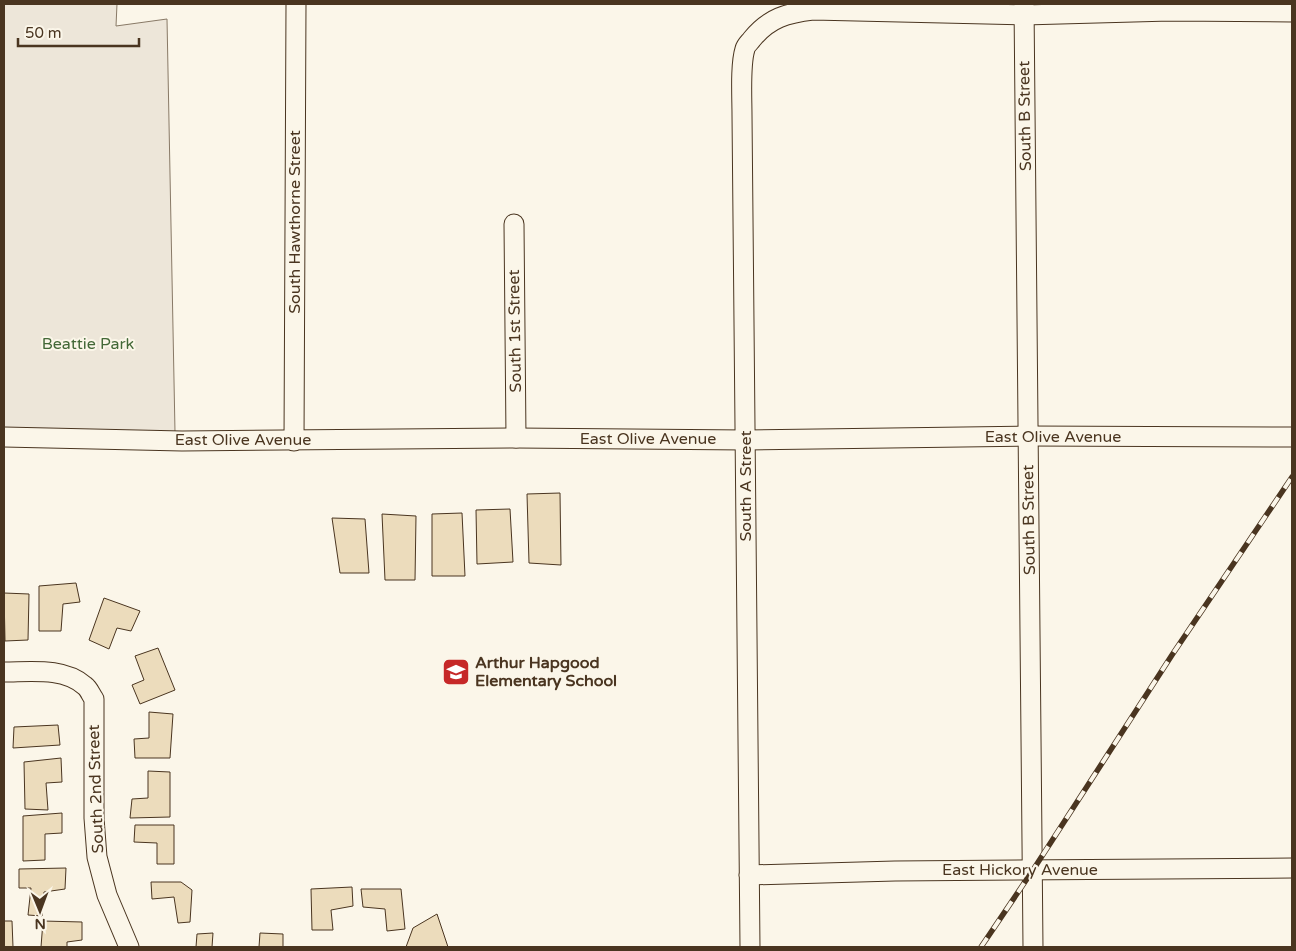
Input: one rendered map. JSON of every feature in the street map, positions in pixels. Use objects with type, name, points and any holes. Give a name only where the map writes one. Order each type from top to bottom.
[{"type":"street","name":"South Hawthorne Street","points":[[294,441],[296,4]]},
{"type":"street","name":"South A Street","points":[[750,947],[742,70],[745,48],[760,30],[780,16],[813,10],[1292,12]]},
{"type":"street","name":"South B Street","points":[[1024,10],[1034,947]]},
{"type":"street","name":"South 1st Street","points":[[514,224],[516,438]]},
{"type":"street","name":"East Olive Avenue","points":[[4,437],[182,441],[516,438],[746,440],[1028,436],[1292,437]]},
{"type":"street","name":"South 2nd Street","points":[[4,672],[44,671],[73,677],[87,687],[94,699],[94,818],[97,857],[107,895],[129,947]]},
{"type":"street","name":"East Hickory Avenue","points":[[748,875],[1292,868]]},
{"type":"green space","name":"Beattie Park","points":[[4,4],[117,4],[116,26],[167,19],[175,432],[4,434]]},
{"type":"building","points":[[560,493],[561,565],[529,563],[527,494]]},
{"type":"building","points":[[510,509],[513,562],[477,564],[476,510]]},
{"type":"building","points":[[462,513],[465,576],[432,576],[432,514]]},
{"type":"building","points":[[382,514],[416,516],[415,580],[385,580]]},
{"type":"building","points":[[332,518],[365,519],[369,573],[340,573]]},
{"type":"building","points":[[76,583],[80,602],[63,604],[61,631],[39,631],[39,586]]},
{"type":"building","points":[[4,593],[29,594],[28,640],[5,641]]},
{"type":"building","points":[[104,598],[140,611],[131,631],[117,628],[109,649],[89,640]]},
{"type":"building","points":[[158,648],[175,690],[140,704],[132,685],[144,680],[135,656]]},
{"type":"building","points":[[149,712],[173,714],[170,758],[135,758],[134,739],[149,738]]},
{"type":"building","points":[[58,725],[60,745],[13,748],[14,727]]},
{"type":"building","points":[[61,758],[62,782],[46,783],[48,810],[25,809],[24,762]]},
{"type":"building","points":[[148,771],[170,772],[170,817],[130,818],[132,799],[148,798]]},
{"type":"building","points":[[62,813],[62,833],[45,834],[45,860],[23,861],[23,816]]},
{"type":"building","points":[[135,825],[174,825],[174,864],[157,864],[157,843],[134,842]]},
{"type":"building","points":[[66,868],[65,889],[44,892],[42,916],[28,915],[31,888],[19,888],[19,869]]},
{"type":"building","points":[[151,882],[181,882],[192,890],[190,922],[178,923],[174,897],[152,899]]},
{"type":"building","points":[[352,887],[353,906],[331,910],[333,930],[312,930],[311,889]]},
{"type":"building","points":[[361,889],[401,889],[405,929],[387,931],[385,909],[363,907]]},
{"type":"building","points":[[437,914],[448,947],[406,947],[413,928]]},
{"type":"building","points":[[4,921],[12,921],[13,947],[4,947]]},
{"type":"building","points":[[43,921],[82,922],[82,940],[67,942],[67,947],[41,947]]},
{"type":"building","points":[[213,933],[212,947],[196,947],[197,934]]},
{"type":"building","points":[[260,933],[283,934],[283,947],[259,947]]},
{"type":"railway","points":[[981,947],[1172,655],[1292,477]]},
{"type":"place","name":"Arthur Hapgood Elementary School","points":[[456,672]]}]
